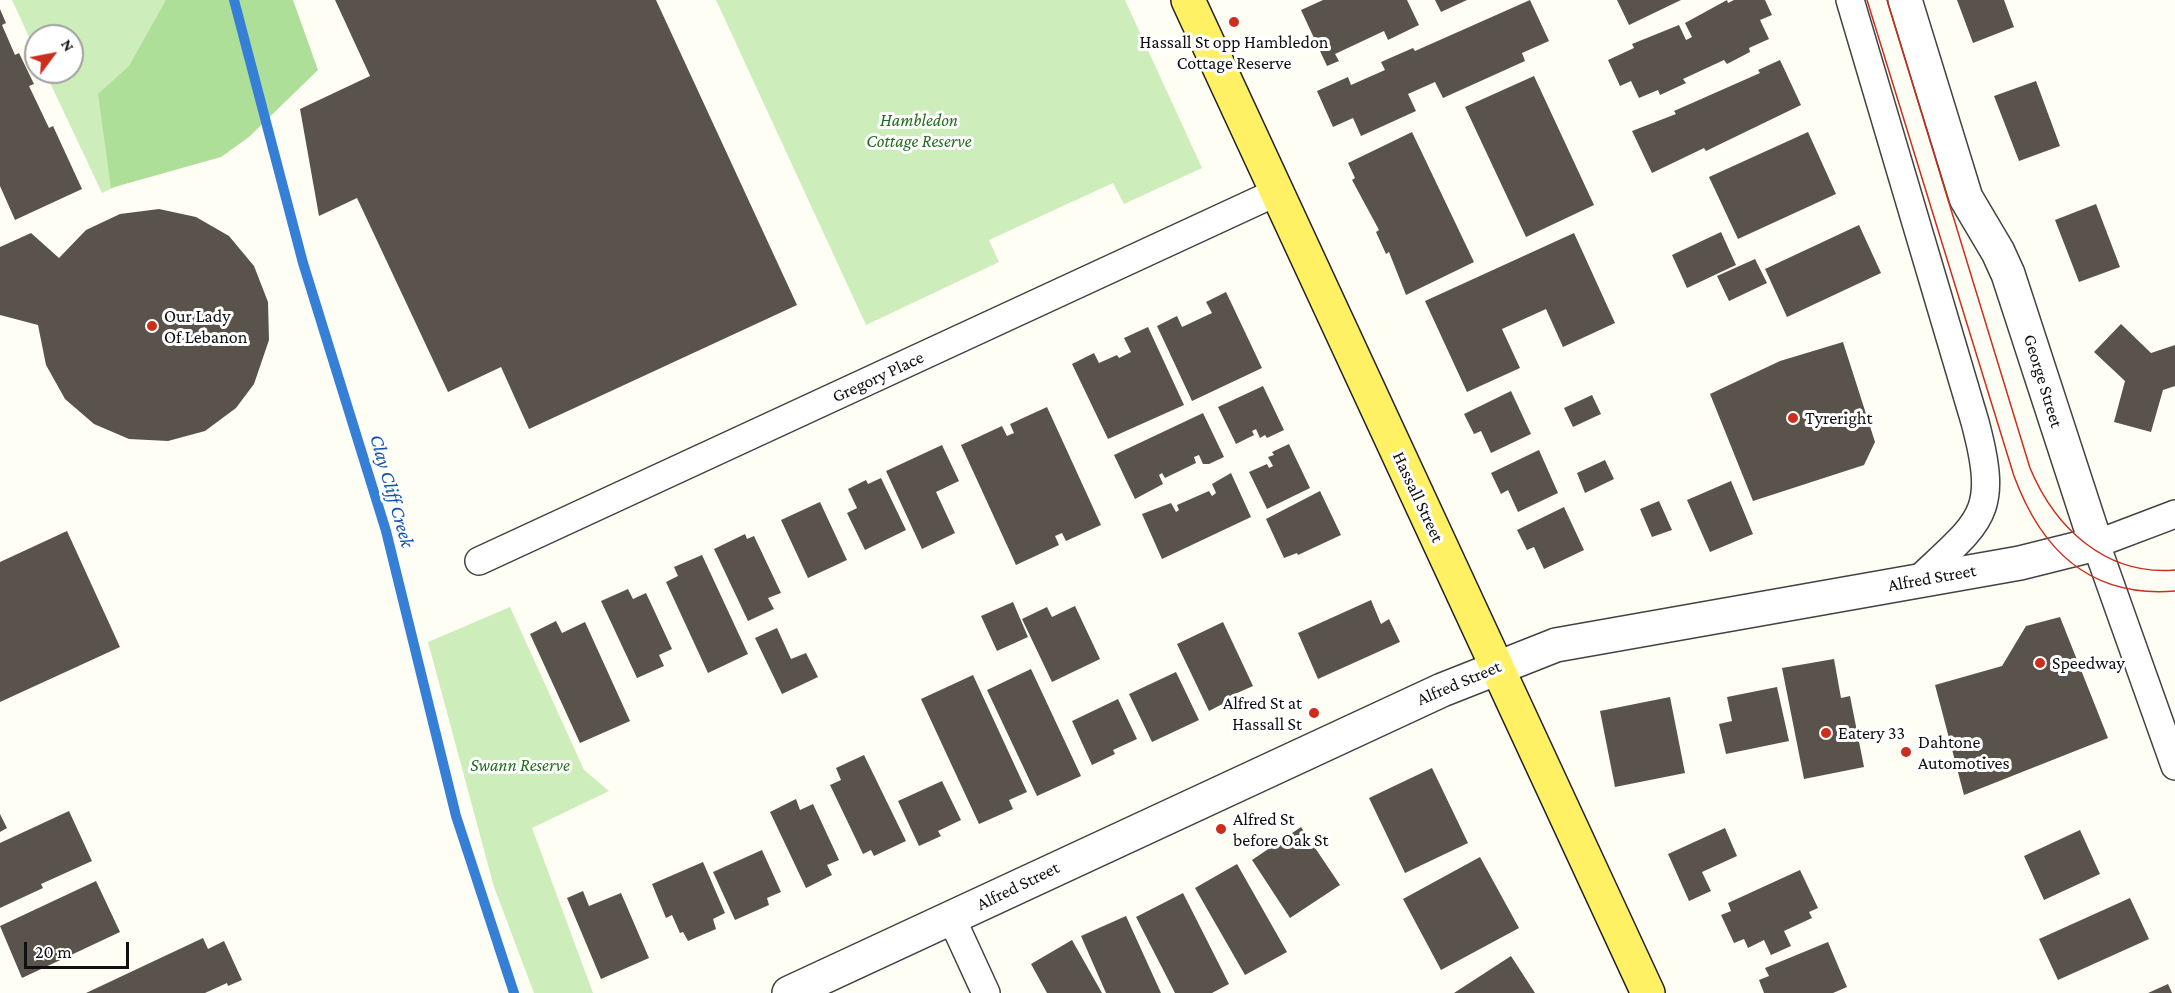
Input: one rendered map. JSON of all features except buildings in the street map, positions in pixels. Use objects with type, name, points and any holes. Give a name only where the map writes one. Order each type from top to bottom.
[{"type":"main road","name":"Hassall Street","points":[[1188,0],[1648,993]]},
{"type":"street","points":[[1850,0],[1972,411],[1987,475],[1987,494],[1975,524],[1916,582]]},
{"type":"street","name":"George Street","points":[[1905,0],[1966,198],[1998,252],[2007,274],[2096,544],[2175,766]]},
{"type":"street","name":"Gregory Place","points":[[479,561],[1277,192]]},
{"type":"street","name":"Alfred Street","points":[[789,993],[952,919],[1101,846],[1497,667],[1556,645],[2020,563],[2096,544],[2175,513]]},
{"type":"street","points":[[2165,738],[2175,713]]},
{"type":"street","points":[[952,919],[986,993]]},
{"type":"green space","points":[[12,0],[217,0],[258,118],[102,193],[51,84],[84,84],[84,24],[24,24],[24,26]]},
{"type":"green space","points":[[166,0],[293,0],[318,70],[249,137],[221,157],[111,188],[98,94],[129,66]]},
{"type":"green space","name":"Hambledon Cottage Reserve","points":[[716,0],[1125,0],[1202,168],[1124,204],[1113,183],[989,240],[999,262],[866,325]]},
{"type":"green space","name":"Swann Reserve","points":[[510,607],[584,770],[609,791],[532,828],[593,993],[534,993],[494,887],[428,642]]},
{"type":"waterway","name":"Clay Cliff Creek","points":[[234,0],[303,263],[386,531],[456,816],[514,993]]},
{"type":"tram line","points":[[1867,0],[2014,476],[2026,503],[2039,527],[2055,548],[2074,565],[2095,578],[2118,587],[2145,591],[2175,591]]},
{"type":"tram line","points":[[1887,0],[2030,468],[2041,490],[2069,528],[2086,544],[2105,556],[2127,565],[2150,570],[2175,570]]},
{"type":"place","name":"Hassall St opp Hambledon Cottage Reserve","points":[[1234,22]]},
{"type":"place","name":"Our Lady Of Lebanon","points":[[152,326]]},
{"type":"place","name":"Tyreright","points":[[1793,418]]},
{"type":"place","name":"Speedway","points":[[2040,663]]},
{"type":"place","name":"Alfred St at Hassall St","points":[[1314,713]]},
{"type":"place","name":"Eatery 33","points":[[1826,733]]},
{"type":"place","name":"Dahtone Automotives","points":[[1906,752]]},
{"type":"place","name":"Alfred St before Oak St","points":[[1221,829]]}]
